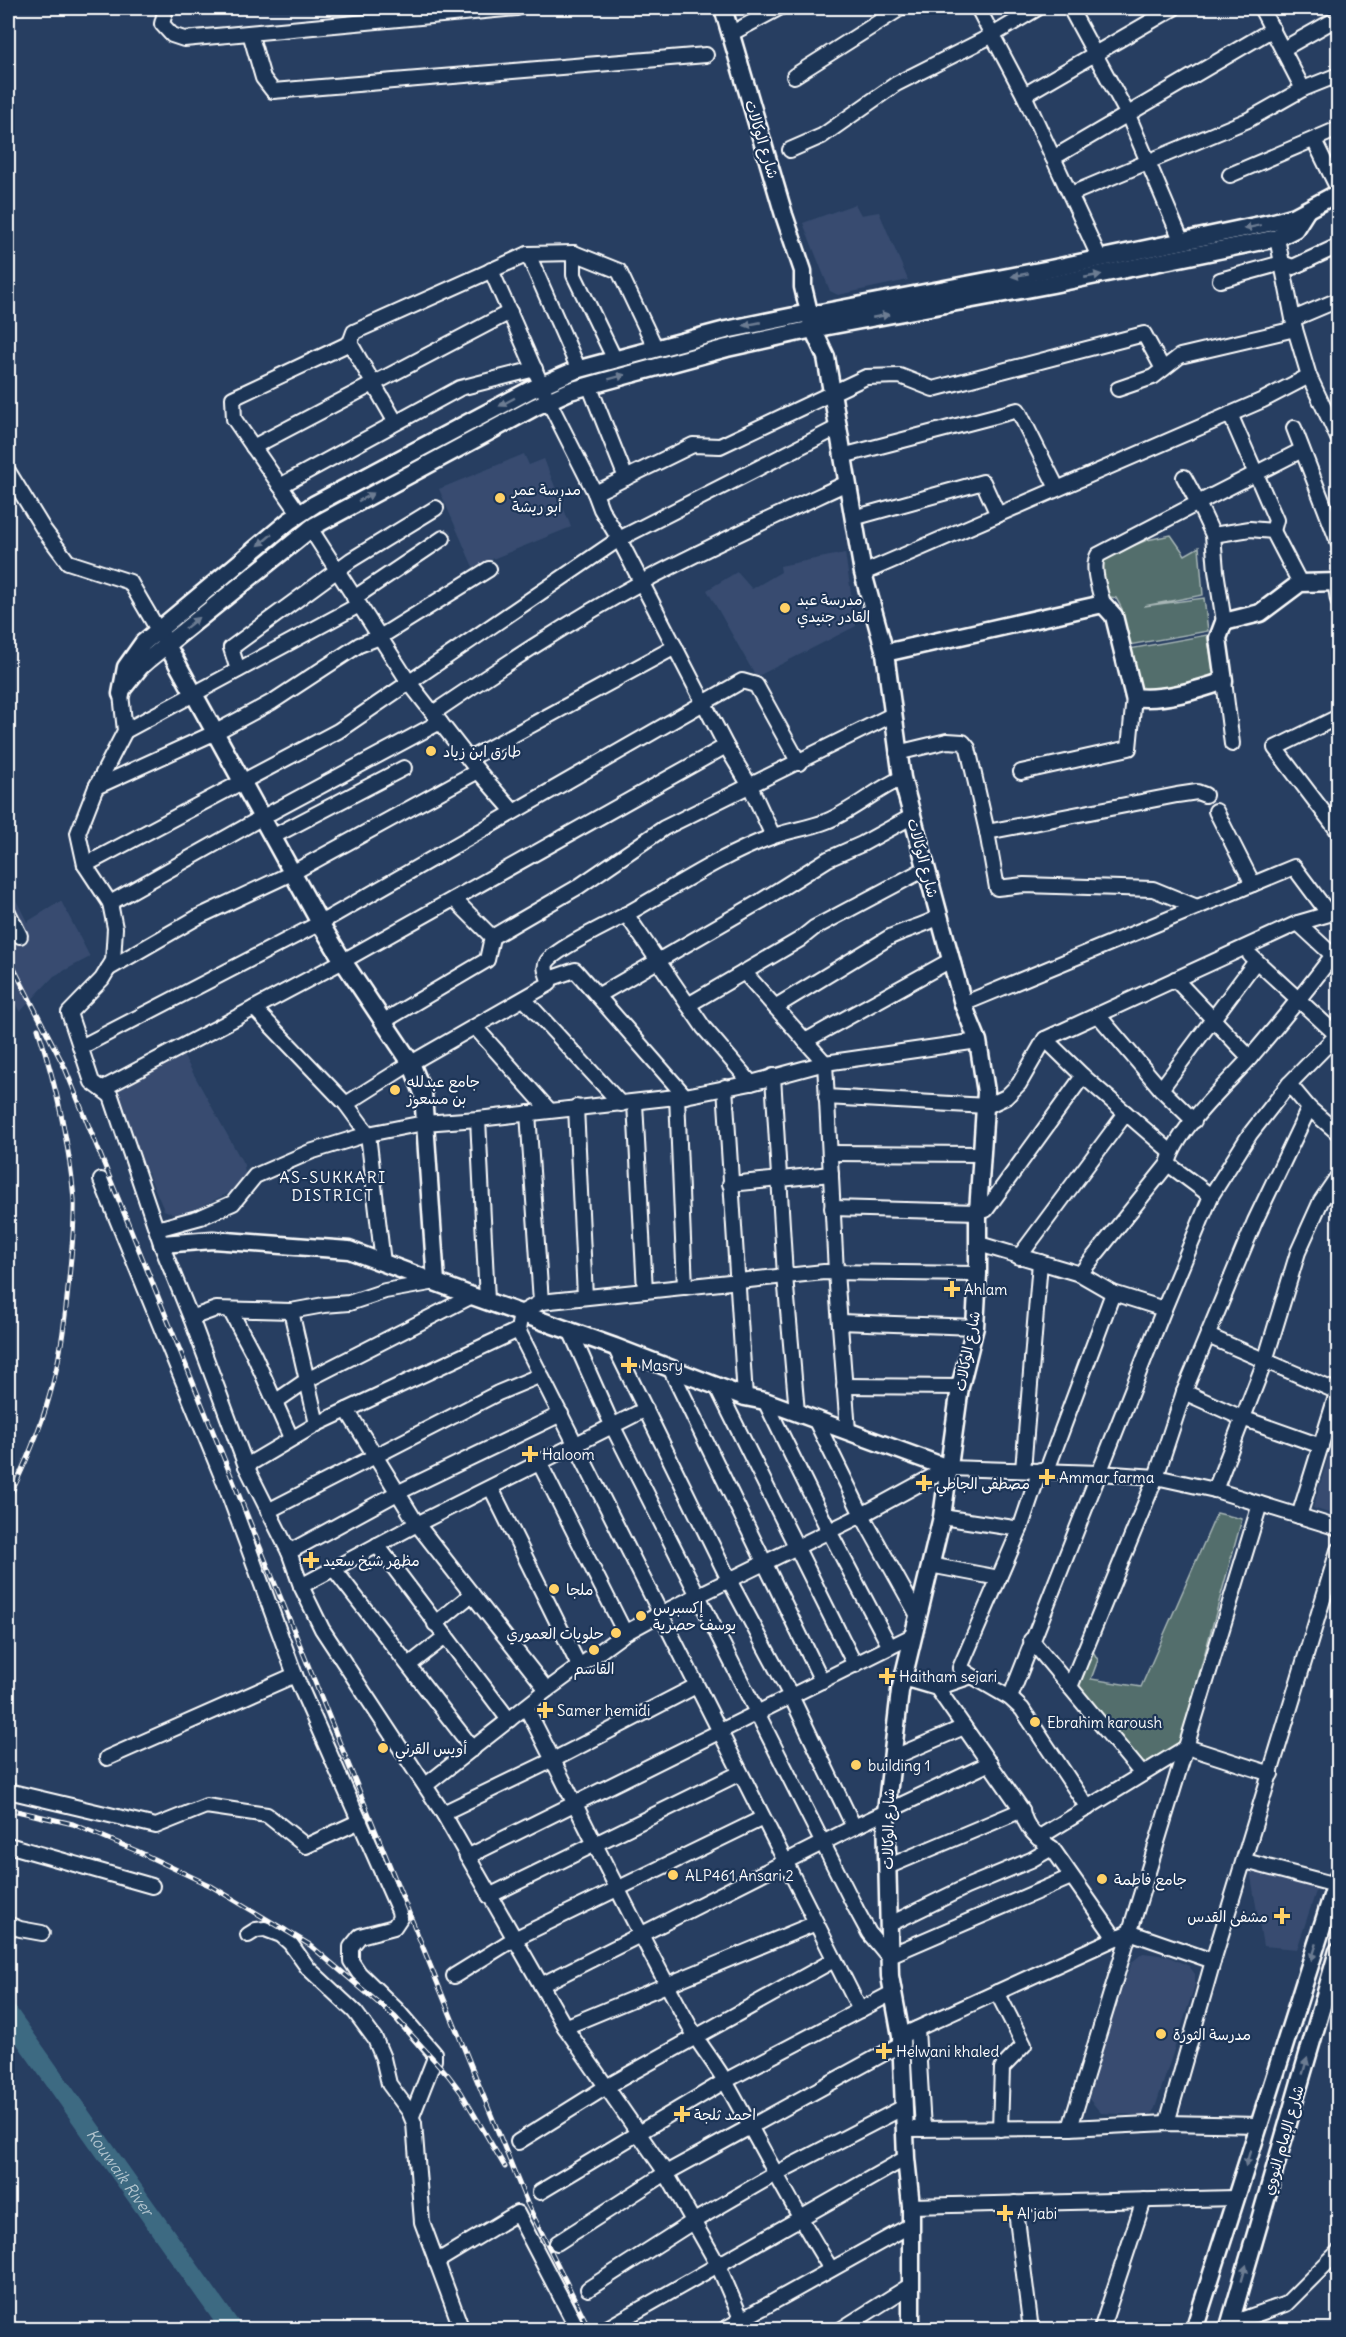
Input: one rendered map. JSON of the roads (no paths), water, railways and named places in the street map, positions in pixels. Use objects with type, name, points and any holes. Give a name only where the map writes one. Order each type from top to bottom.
[{"type":"street","points":[[166,8],[162,24],[172,35],[184,39],[517,8]]},
{"type":"street","name":"شارع الوكالات","points":[[723,8],[784,215],[803,271],[803,287],[816,320],[817,339],[823,348],[863,573],[885,653],[902,778],[963,1004],[978,1041],[986,1084],[987,1106],[981,1154],[978,1212],[979,1244],[975,1327],[960,1387],[942,1517],[903,1678],[886,1812],[888,1956],[901,2040],[906,2158],[911,2206],[911,2330]]},
{"type":"street","points":[[730,34],[779,8]]},
{"type":"street","points":[[794,76],[901,8]]},
{"type":"street","points":[[978,8],[1024,95],[1100,259]]},
{"type":"street","points":[[790,150],[822,136],[896,84],[991,36],[1038,8]]},
{"type":"street","points":[[1070,8],[1128,114],[1182,242]]},
{"type":"street","points":[[1024,95],[1174,8]]},
{"type":"street","points":[[1261,8],[1303,89]]},
{"type":"street","points":[[1283,49],[1338,18]]},
{"type":"street","points":[[1053,158],[1273,28]]},
{"type":"street","points":[[250,33],[263,78],[273,91],[706,55]]},
{"type":"street","points":[[1071,194],[1248,120],[1303,89],[1338,75]]},
{"type":"street","points":[[1230,175],[1338,129]]},
{"type":"street","points":[[1051,276],[1100,259],[1274,222],[1307,210],[1338,191],[1314,140]]},
{"type":"street","points":[[280,486],[395,421],[460,388],[579,370],[726,330],[816,320],[1277,237],[1295,229],[1307,210]]},
{"type":"street","points":[[1277,237],[1294,324],[1309,376],[1338,438]]},
{"type":"street","points":[[1220,280],[1282,263],[1293,267],[1338,246]]},
{"type":"street","points":[[574,253],[574,275],[615,360]]},
{"type":"street","points":[[299,513],[234,419],[233,398],[350,343],[354,332],[528,254],[574,253],[619,271],[656,348]]},
{"type":"street","points":[[528,254],[579,370]]},
{"type":"street","points":[[491,270],[538,377],[601,509],[619,539],[726,746],[750,786],[773,836]]},
{"type":"street","points":[[1118,389],[1153,377],[1180,356],[1294,324],[1338,300]]},
{"type":"street","points":[[253,447],[510,312]]},
{"type":"street","points":[[162,637],[310,528],[549,400],[589,385],[736,345],[816,320]]},
{"type":"street","points":[[595,493],[693,445],[720,446],[866,377],[900,376],[933,389],[1144,334],[1162,369]]},
{"type":"street","points":[[350,343],[395,421]]},
{"type":"street","points":[[863,573],[1263,400],[1309,376]]},
{"type":"street","points":[[125,732],[121,694],[162,637],[299,513],[538,377]]},
{"type":"street","points":[[589,385],[626,478]]},
{"type":"street","points":[[843,456],[1018,410],[1057,488]]},
{"type":"street","points":[[1230,414],[1276,520],[1273,531],[1300,584]]},
{"type":"street","points":[[85,865],[338,731],[619,539],[837,428]]},
{"type":"street","points":[[1294,428],[1338,542]]},
{"type":"street","points":[[1021,772],[1130,748],[1134,697],[1114,616],[1103,604],[1096,571],[1095,561],[1098,555],[1302,450]]},
{"type":"street","points":[[8,471],[44,530],[68,562],[130,582],[320,923],[411,1063],[423,1093],[436,1282]]},
{"type":"street","points":[[1184,477],[1213,535],[1224,622],[1218,638],[1232,744]]},
{"type":"street","points":[[853,518],[983,482],[998,515]]},
{"type":"street","points":[[110,903],[437,718],[499,669],[641,583],[847,483]]},
{"type":"street","points":[[332,495],[341,510]]},
{"type":"street","points":[[237,670],[231,648],[337,571],[436,508]]},
{"type":"street","points":[[310,528],[408,681],[513,811]]},
{"type":"street","points":[[1213,535],[1250,529],[1273,531]]},
{"type":"street","points":[[443,538],[356,601],[125,732],[96,787],[78,833],[85,865],[110,903],[115,928],[112,961],[102,979],[69,1013],[92,1082],[111,1096],[159,1237],[192,1318],[246,1466],[289,1552],[301,1586],[322,1629],[426,1785],[565,2027],[666,2173],[718,2265],[743,2324]]},
{"type":"street","points":[[96,787],[214,733],[272,702],[359,645],[380,638],[489,569]]},
{"type":"street","points":[[1224,622],[1260,613],[1300,584],[1337,581],[1338,600]]},
{"type":"street","points":[[885,653],[1103,604]]},
{"type":"street","points":[[108,969],[198,917],[292,873],[675,647]]},
{"type":"street","points":[[81,1047],[320,923],[742,681],[756,685],[799,763]]},
{"type":"street","points":[[1134,697],[1144,699],[1201,690],[1224,681]]},
{"type":"street","points":[[384,1021],[487,960],[492,937],[578,887],[664,828],[892,715]]},
{"type":"street","points":[[1338,717],[1275,748],[1338,831]]},
{"type":"street","points":[[897,753],[947,741],[963,742],[968,748],[997,888],[1024,885],[1153,889],[1197,907]]},
{"type":"street","points":[[102,1089],[343,961],[726,746]]},
{"type":"street","points":[[272,837],[404,768]]},
{"type":"street","points":[[346,1104],[411,1063],[549,984],[545,969],[546,963],[552,957],[719,861],[773,836],[825,822],[883,786],[902,778]]},
{"type":"street","points":[[987,832],[1177,795],[1197,792],[1205,795]]},
{"type":"street","points":[[1216,811],[1253,884]]},
{"type":"street","points":[[598,995],[761,901],[828,859],[862,844],[911,817]]},
{"type":"street","points":[[826,1098],[987,1106],[1006,1096],[1019,1084],[1045,1039],[1298,923],[1334,913],[1294,867],[963,1004]]},
{"type":"street","points":[[688,1005],[814,928],[926,869]]},
{"type":"street","points":[[454,899],[492,937]]},
{"type":"street","points":[[8,912],[21,936]]},
{"type":"street","points":[[626,914],[704,1028],[752,1083]]},
{"type":"street","points":[[775,1006],[890,937],[907,928],[922,927],[939,917]]},
{"type":"street","points":[[1080,1274],[1169,1158],[1194,1121],[1336,958],[1298,923]]},
{"type":"street","points":[[1010,1698],[1031,1640],[1211,1196],[1250,1134],[1289,1084],[1338,1036],[1242,948]]},
{"type":"street","points":[[805,1041],[951,960]]},
{"type":"street","points":[[1161,1089],[1256,961]]},
{"type":"street","points":[[549,979],[575,970],[681,1096],[685,1287]]},
{"type":"street","points":[[744,972],[825,1063],[832,1208],[848,1431]]},
{"type":"street","points":[[1175,979],[1250,1058]]},
{"type":"street","points":[[524,999],[628,1103],[645,1291]]},
{"type":"street","points":[[254,1008],[346,1104],[368,1134],[383,1263]]},
{"type":"street","points":[[1098,1016],[1161,1089],[1194,1121]]},
{"type":"street","points":[[475,1027],[549,1110]]},
{"type":"street","points":[[1045,1039],[1126,1113],[1169,1158],[1211,1196]]},
{"type":"street","points":[[159,1237],[233,1203],[255,1176],[310,1152],[368,1134],[424,1123],[681,1096],[752,1083],[825,1063],[978,1041]]},
{"type":"street","points":[[773,1076],[785,1276],[797,1412]]},
{"type":"street","points":[[832,1208],[978,1212],[986,1210],[1083,1076]]},
{"type":"street","points":[[1289,1084],[1309,1108],[1338,1133]]},
{"type":"street","points":[[725,1087],[745,1397]]},
{"type":"street","points":[[576,1107],[585,1297]]},
{"type":"street","points":[[1070,1687],[1156,1478],[1184,1392],[1255,1221],[1309,1108]]},
{"type":"street","points":[[528,1113],[541,1302]]},
{"type":"street","points":[[1019,1257],[1126,1113]]},
{"type":"street","points":[[478,1119],[480,1298]]},
{"type":"street","points":[[830,1153],[981,1154]]},
{"type":"street","points":[[730,1184],[831,1174]]},
{"type":"street","points":[[1215,1490],[1265,1361],[1298,1252],[1321,1202],[1338,1176]]},
{"type":"street","points":[[100,1180],[225,1484],[296,1675],[399,1911],[400,1918],[394,1927],[360,1936],[355,1941],[351,1947],[351,1961],[359,1973],[402,2016],[434,2053],[434,2060],[412,2116]]},
{"type":"street","points":[[159,1237],[349,1250],[570,1330],[745,1397],[797,1412],[948,1468],[1044,1470],[1156,1478],[1215,1490],[1338,1528]]},
{"type":"street","points":[[979,1244],[1080,1274],[1113,1293],[1164,1309]]},
{"type":"street","points":[[1023,1470],[1040,1262]]},
{"type":"street","points":[[521,1313],[541,1302],[785,1276],[836,1272],[978,1274]]},
{"type":"street","points":[[192,1318],[216,1309],[291,1311],[349,1303],[385,1291],[436,1282]]},
{"type":"street","points":[[1088,1808],[1022,1710],[1010,1698],[960,1668],[1020,1529],[1113,1293]]},
{"type":"street","points":[[275,1402],[307,1380],[480,1298]]},
{"type":"street","points":[[230,1310],[254,1355],[291,1438]]},
{"type":"street","points":[[291,1311],[316,1424]]},
{"type":"street","points":[[521,1313],[518,1330],[860,2010]]},
{"type":"street","points":[[840,1322],[975,1327]]},
{"type":"street","points":[[246,1466],[316,1424],[518,1330]]},
{"type":"street","points":[[570,1330],[613,1426],[757,1713],[865,1925],[888,1956],[1071,1877]]},
{"type":"street","points":[[1208,1336],[1338,1391],[1299,1516]]},
{"type":"street","points":[[615,1347],[729,1580],[791,1696],[854,1827]]},
{"type":"street","points":[[670,1368],[822,1681]]},
{"type":"street","points":[[268,1511],[498,1393],[541,1375]]},
{"type":"street","points":[[716,1385],[855,1665]]},
{"type":"street","points":[[844,1386],[960,1387]]},
{"type":"street","points":[[1184,1392],[1242,1418],[1321,1446]]},
{"type":"street","points":[[765,1401],[829,1531],[890,1647]]},
{"type":"street","points":[[301,1586],[417,1524],[646,1409]]},
{"type":"street","points":[[347,1410],[417,1524],[547,1690]]},
{"type":"street","points":[[289,1552],[399,1492],[561,1414]]},
{"type":"street","points":[[816,1419],[862,1515],[917,1614]]},
{"type":"street","points":[[540,1464],[625,1633]]},
{"type":"street","points":[[426,1785],[547,1690],[625,1633],[862,1515],[948,1468]]},
{"type":"street","points":[[491,1488],[579,1666]]},
{"type":"street","points":[[1070,2128],[1260,1504]]},
{"type":"street","points":[[942,1517],[1020,1529]]},
{"type":"street","points":[[377,1545],[509,1720]]},
{"type":"street","points":[[1167,2123],[1213,1961],[1338,1550]]},
{"type":"street","points":[[930,1565],[999,1578]]},
{"type":"street","points":[[334,1569],[473,1749]]},
{"type":"street","points":[[435,1624],[472,1594]]},
{"type":"street","points":[[467,1857],[912,1636]]},
{"type":"street","points":[[409,1665],[445,1638]]},
{"type":"street","points":[[1031,1640],[1142,1774]]},
{"type":"street","points":[[107,1758],[296,1675]]},
{"type":"street","points":[[903,1678],[937,1688],[972,1676]]},
{"type":"street","points":[[443,1813],[553,1760],[696,1686]]},
{"type":"street","points":[[937,1688],[1022,1810],[1025,1823],[1038,1838],[1052,1848],[1115,1938]]},
{"type":"street","points":[[526,1707],[640,1934],[695,2037],[725,2082],[799,2218],[831,2269]]},
{"type":"street","points":[[892,1758],[964,1726]]},
{"type":"street","points":[[1038,1838],[1186,1747],[1271,1774]]},
{"type":"street","points":[[541,1985],[823,1842],[990,1763]]},
{"type":"street","points":[[489,1896],[740,1773]]},
{"type":"street","points":[[8,1791],[156,1826],[206,1806],[267,1815],[306,1846],[360,1821]]},
{"type":"street","points":[[887,1867],[1022,1810]]},
{"type":"street","points":[[454,1976],[514,1939],[763,1818]]},
{"type":"street","points":[[8,1845],[152,1886]]},
{"type":"street","points":[[888,1925],[966,1887],[1031,1860],[1052,1848]]},
{"type":"street","points":[[1194,2330],[1337,1881],[1245,1861]]},
{"type":"street","points":[[565,2027],[816,1923]]},
{"type":"street","points":[[8,1924],[42,1933]]},
{"type":"street","points":[[248,1935],[256,1930],[265,1929],[276,1932],[286,1939],[308,1968],[355,2012],[369,2029],[380,2049],[389,2084],[412,2116],[415,2130],[420,2210],[436,2262],[462,2330]]},
{"type":"street","points":[[557,2243],[666,2173],[750,2128],[917,2029],[1115,1938],[1129,1932],[1213,1961]]},
{"type":"street","name":"شارع الإمام النووي","points":[[1229,2327],[1338,1951]]},
{"type":"street","points":[[518,2142],[606,2087],[834,1959]]},
{"type":"street","points":[[540,2192],[725,2082],[894,1992]]},
{"type":"street","points":[[997,1992],[1024,2045],[1002,2068],[1000,2129]]},
{"type":"street","points":[[917,2029],[923,2129]]},
{"type":"street","points":[[588,2289],[694,2221],[904,2107]]},
{"type":"street","points":[[905,2129],[1070,2128],[1167,2123],[1258,2125]]},
{"type":"street","points":[[609,2330],[609,2326],[906,2158]]},
{"type":"street","points":[[911,2206],[1236,2198]]},
{"type":"street","points":[[1101,2330],[1144,2200]]},
{"type":"street","points":[[1015,2203],[1030,2330]]},
{"type":"street","points":[[436,2262],[517,2213],[578,2330]]},
{"type":"street","points":[[723,2330],[743,2324],[831,2269],[911,2225]]},
{"type":"street","points":[[1229,2327],[1286,2304],[1338,2252]]},
{"type":"street","points":[[842,2329],[911,2285]]},
{"type":"waterway","name":"Kouwaik River","points":[[8,2014],[232,2330]]},
{"type":"railway","points":[[8,957],[65,1068],[527,2203],[590,2330]]},
{"type":"railway","points":[[8,1500],[37,1435],[54,1379],[61,1348],[74,1225],[72,1177],[65,1134],[51,1071],[38,1029]]},
{"type":"railway","points":[[8,1809],[73,1824],[137,1851],[211,1886],[310,1945],[395,2017],[448,2075],[461,2092],[505,2167]]},
{"type":"place","name":"مدرسة عمر أبو ريشة","points":[[500,498]]},
{"type":"place","name":"مدرسة عبد القادر جنيدي","points":[[785,608]]},
{"type":"place","name":"طارق ابن زياد","points":[[431,751]]},
{"type":"place","name":"جامع عبدلله بن مسعوز","points":[[395,1090]]},
{"type":"place","name":"Ahlam","points":[[952,1289]]},
{"type":"place","name":"Masry","points":[[629,1365]]},
{"type":"place","name":"Haloom","points":[[530,1454]]},
{"type":"place","name":"Ammar farma","points":[[1047,1477]]},
{"type":"place","name":"مصطفى الجاطي","points":[[924,1483]]},
{"type":"place","name":"مظهر شيخ سعيد","points":[[311,1560]]},
{"type":"place","name":"ملجا","points":[[554,1589]]},
{"type":"place","name":"إكسبرس يوسف حصرية","points":[[641,1616]]},
{"type":"place","name":"حلويات العموري","points":[[616,1633]]},
{"type":"place","name":"القاسم","points":[[594,1650]]},
{"type":"place","name":"Haitham sejari","points":[[887,1676]]},
{"type":"place","name":"Samer hemidi","points":[[545,1710]]},
{"type":"place","name":"Ebrahim karoush","points":[[1035,1722]]},
{"type":"place","name":"أويس القرني","points":[[383,1748]]},
{"type":"place","name":"building 1","points":[[856,1765]]},
{"type":"place","name":"ALP461 Ansari 2","points":[[673,1875]]},
{"type":"place","name":"جامع فاطمة","points":[[1102,1879]]},
{"type":"place","name":"مشفى القدس","points":[[1282,1916]]},
{"type":"place","name":"مدرسة الثورة","points":[[1161,2034]]},
{"type":"place","name":"Helwani khaled","points":[[884,2051]]},
{"type":"place","name":"احمد ثلجة","points":[[682,2114]]},
{"type":"place","name":"Al jabi","points":[[1005,2213]]},
{"type":"district","name":"AS-SUKKARI DISTRICT","points":[[333,1186]]}]
